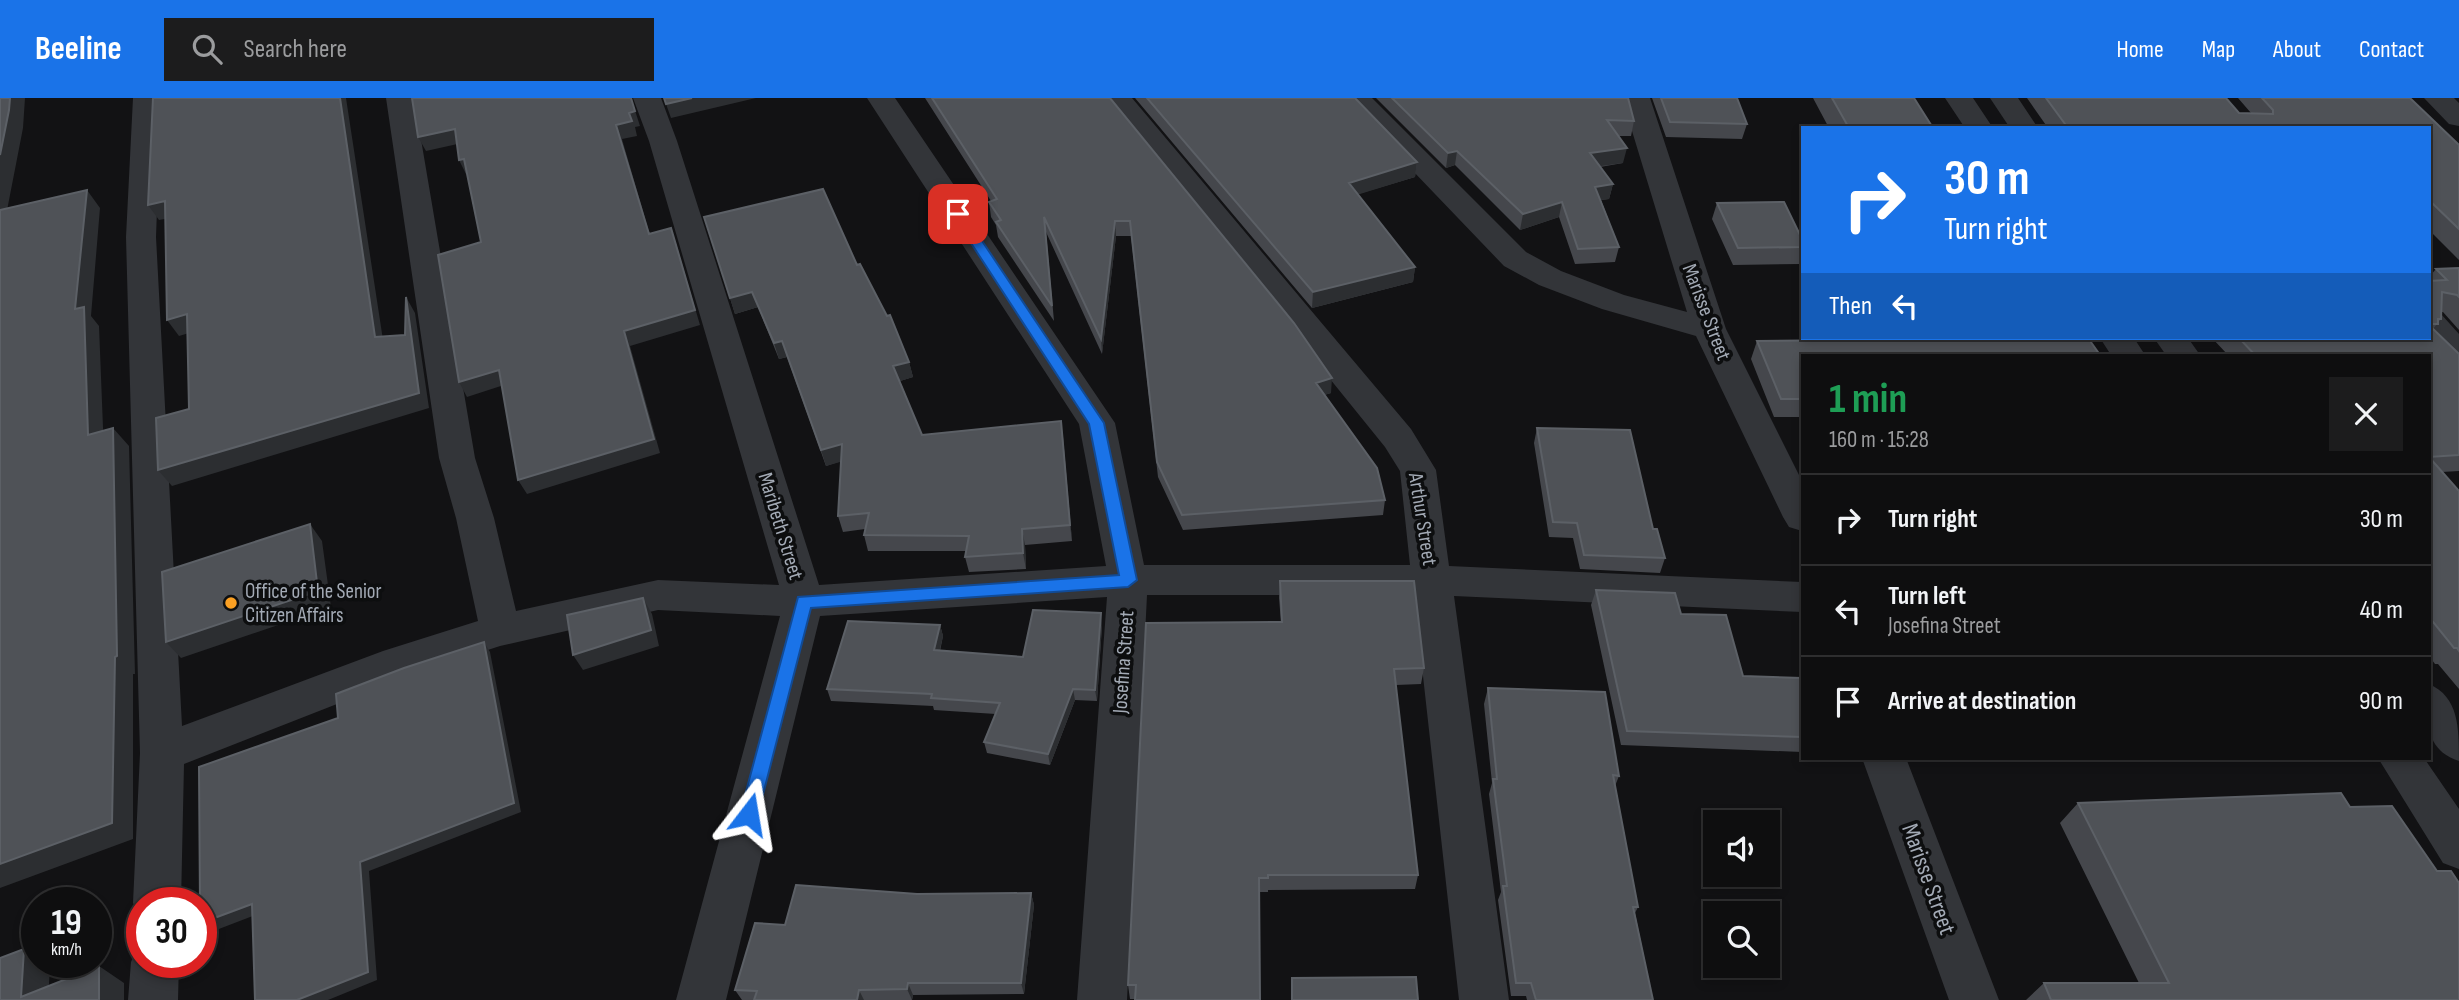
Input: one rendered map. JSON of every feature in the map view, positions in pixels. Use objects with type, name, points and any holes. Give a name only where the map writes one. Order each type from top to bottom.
[{"type":"street","points":[[147,98],[141,237],[162,753],[158,887]]},
{"type":"street","points":[[400,98],[457,458],[475,518],[500,629]]},
{"type":"street","name":"Maribeth Street","points":[[646,98],[663,141],[804,602],[701,1000]]},
{"type":"street","name":"Josefina Street","points":[[881,98],[1097,423],[1128,580],[1102,1000]]},
{"type":"street","name":"Arthur Street","points":[[1117,98],[1398,438],[1418,470],[1484,1000]]},
{"type":"street","points":[[1357,98],[1515,259],[1550,278],[1613,302],[1709,329]]},
{"type":"street","name":"Marisse Street","points":[[1636,98],[1709,329],[1801,515]]},
{"type":"street","points":[[1959,98],[1978,126]]},
{"type":"street","points":[[2004,98],[2023,126]]},
{"type":"street","points":[[2438,98],[2459,118]]},
{"type":"street","points":[[2431,324],[2459,354]]},
{"type":"street","points":[[162,753],[398,663],[500,629],[658,595],[804,602],[1128,580],[1433,580],[1801,597]]},
{"type":"street","points":[[2431,704],[2459,743]]},
{"type":"street","name":"Marisse Street","points":[[1885,760],[1974,1000]]},
{"type":"street","points":[[2402,760],[2444,801],[2459,848]]},
{"type":"street","points":[[153,1000],[154,978]]},
{"type":"building","points":[[0,98],[10,98],[0,155]]},
{"type":"building","points":[[153,98],[340,98],[375,337],[405,335],[406,297],[419,393],[158,470],[156,418],[189,409],[187,314],[167,320],[165,201],[148,205]]},
{"type":"building","points":[[412,98],[631,98],[635,111],[629,113],[632,121],[616,125],[649,234],[671,228],[695,310],[624,331],[654,439],[518,480],[499,370],[459,382],[438,255],[481,242],[464,159],[459,160],[455,129],[418,137]]},
{"type":"building","points":[[664,98],[692,98],[666,104]]},
{"type":"building","points":[[932,98],[1110,98],[1294,323],[1332,378],[1316,383],[1377,468],[1385,500],[1182,515],[1157,462],[1130,221],[1115,221],[1101,339],[1044,217],[1052,306],[996,222],[1001,220],[989,202],[997,199]]},
{"type":"building","points":[[1147,98],[1355,98],[1417,162],[1349,183],[1415,267],[1313,292]]},
{"type":"building","points":[[1392,98],[1628,98],[1634,121],[1607,120],[1627,148],[1590,153],[1613,184],[1595,187],[1619,247],[1578,249],[1562,202],[1523,214],[1457,151],[1448,153]]},
{"type":"building","points":[[1661,98],[1737,98],[1747,124],[1670,122]]},
{"type":"building","points":[[1832,98],[1914,98],[1932,126],[1848,126]]},
{"type":"building","points":[[2046,98],[2226,98],[2239,113],[2273,114],[2273,110],[2262,98],[2410,98],[2459,145],[2459,229],[2431,202],[2431,126],[2067,126]]},
{"type":"building","points":[[823,189],[857,265],[860,264],[887,316],[890,315],[909,362],[893,366],[922,435],[1061,421],[1070,525],[1022,529],[1023,553],[965,557],[969,536],[864,535],[869,513],[838,516],[842,444],[821,450],[782,341],[774,343],[752,292],[730,298],[704,217]]},
{"type":"building","points":[[87,190],[75,309],[84,307],[88,435],[113,428],[117,656],[112,823],[0,864],[0,210]]},
{"type":"building","points":[[1784,202],[1801,237],[1801,247],[1738,248],[1717,203]]},
{"type":"building","points":[[2459,268],[2459,297],[2442,292],[2441,319],[2438,319],[2438,324],[2431,324],[2431,281],[2447,280],[2436,269]]},
{"type":"building","points":[[2431,327],[2459,354],[2459,455],[2431,457],[2431,354],[2254,354],[2241,340],[2431,340]]},
{"type":"building","points":[[2089,340],[2099,354],[1801,354],[1801,399],[1781,399],[1757,341]]},
{"type":"building","points":[[1537,428],[1630,430],[1653,529],[1657,529],[1665,558],[1584,555],[1577,523],[1553,522]]},
{"type":"building","points":[[2431,459],[2459,491],[2459,651],[2431,619]]},
{"type":"building","points":[[310,524],[318,591],[166,642],[162,572]]},
{"type":"building","points":[[1280,581],[1414,581],[1424,668],[1394,669],[1418,875],[1268,875],[1268,878],[1259,878],[1260,1000],[1135,1000],[1136,985],[1128,985],[1146,623],[1282,622]]},
{"type":"building","points":[[1596,590],[1675,593],[1681,614],[1726,615],[1743,676],[1801,678],[1801,737],[1627,731]]},
{"type":"building","points":[[643,598],[651,630],[573,655],[567,615]]},
{"type":"building","points":[[1033,610],[1101,613],[1095,690],[1073,689],[1048,754],[984,742],[1000,703],[931,698],[932,694],[827,689],[848,621],[940,625],[934,650],[1023,657]]},
{"type":"building","points":[[484,642],[514,803],[360,862],[368,972],[297,1000],[255,1000],[252,904],[217,917],[217,887],[200,887],[199,767],[338,718],[336,694]]},
{"type":"building","points":[[1488,688],[1605,692],[1619,776],[1613,775],[1638,907],[1633,907],[1653,1000],[1536,1000],[1531,983],[1516,983],[1503,886],[1507,886],[1493,779],[1497,779]]},
{"type":"building","points":[[2341,793],[2350,807],[2392,806],[2437,871],[2451,871],[2459,883],[2459,1000],[2051,1000],[2044,983],[2169,983],[2078,803]]},
{"type":"building","points":[[796,885],[917,894],[1031,893],[1021,983],[908,983],[907,989],[859,990],[857,1000],[754,1000],[757,991],[735,990],[755,923],[785,925]]},
{"type":"building","points":[[21,950],[21,997],[69,978],[99,978],[99,1000],[0,1000],[0,958]]},
{"type":"building","points":[[1416,977],[1418,1000],[1292,1000],[1292,978]]},
{"type":"place","name":"Office of the Senior Citizen Affairs","points":[[231,603]]},
{"type":"route","points":[[749,814],[804,602],[1128,580],[1097,423],[958,214]]}]
